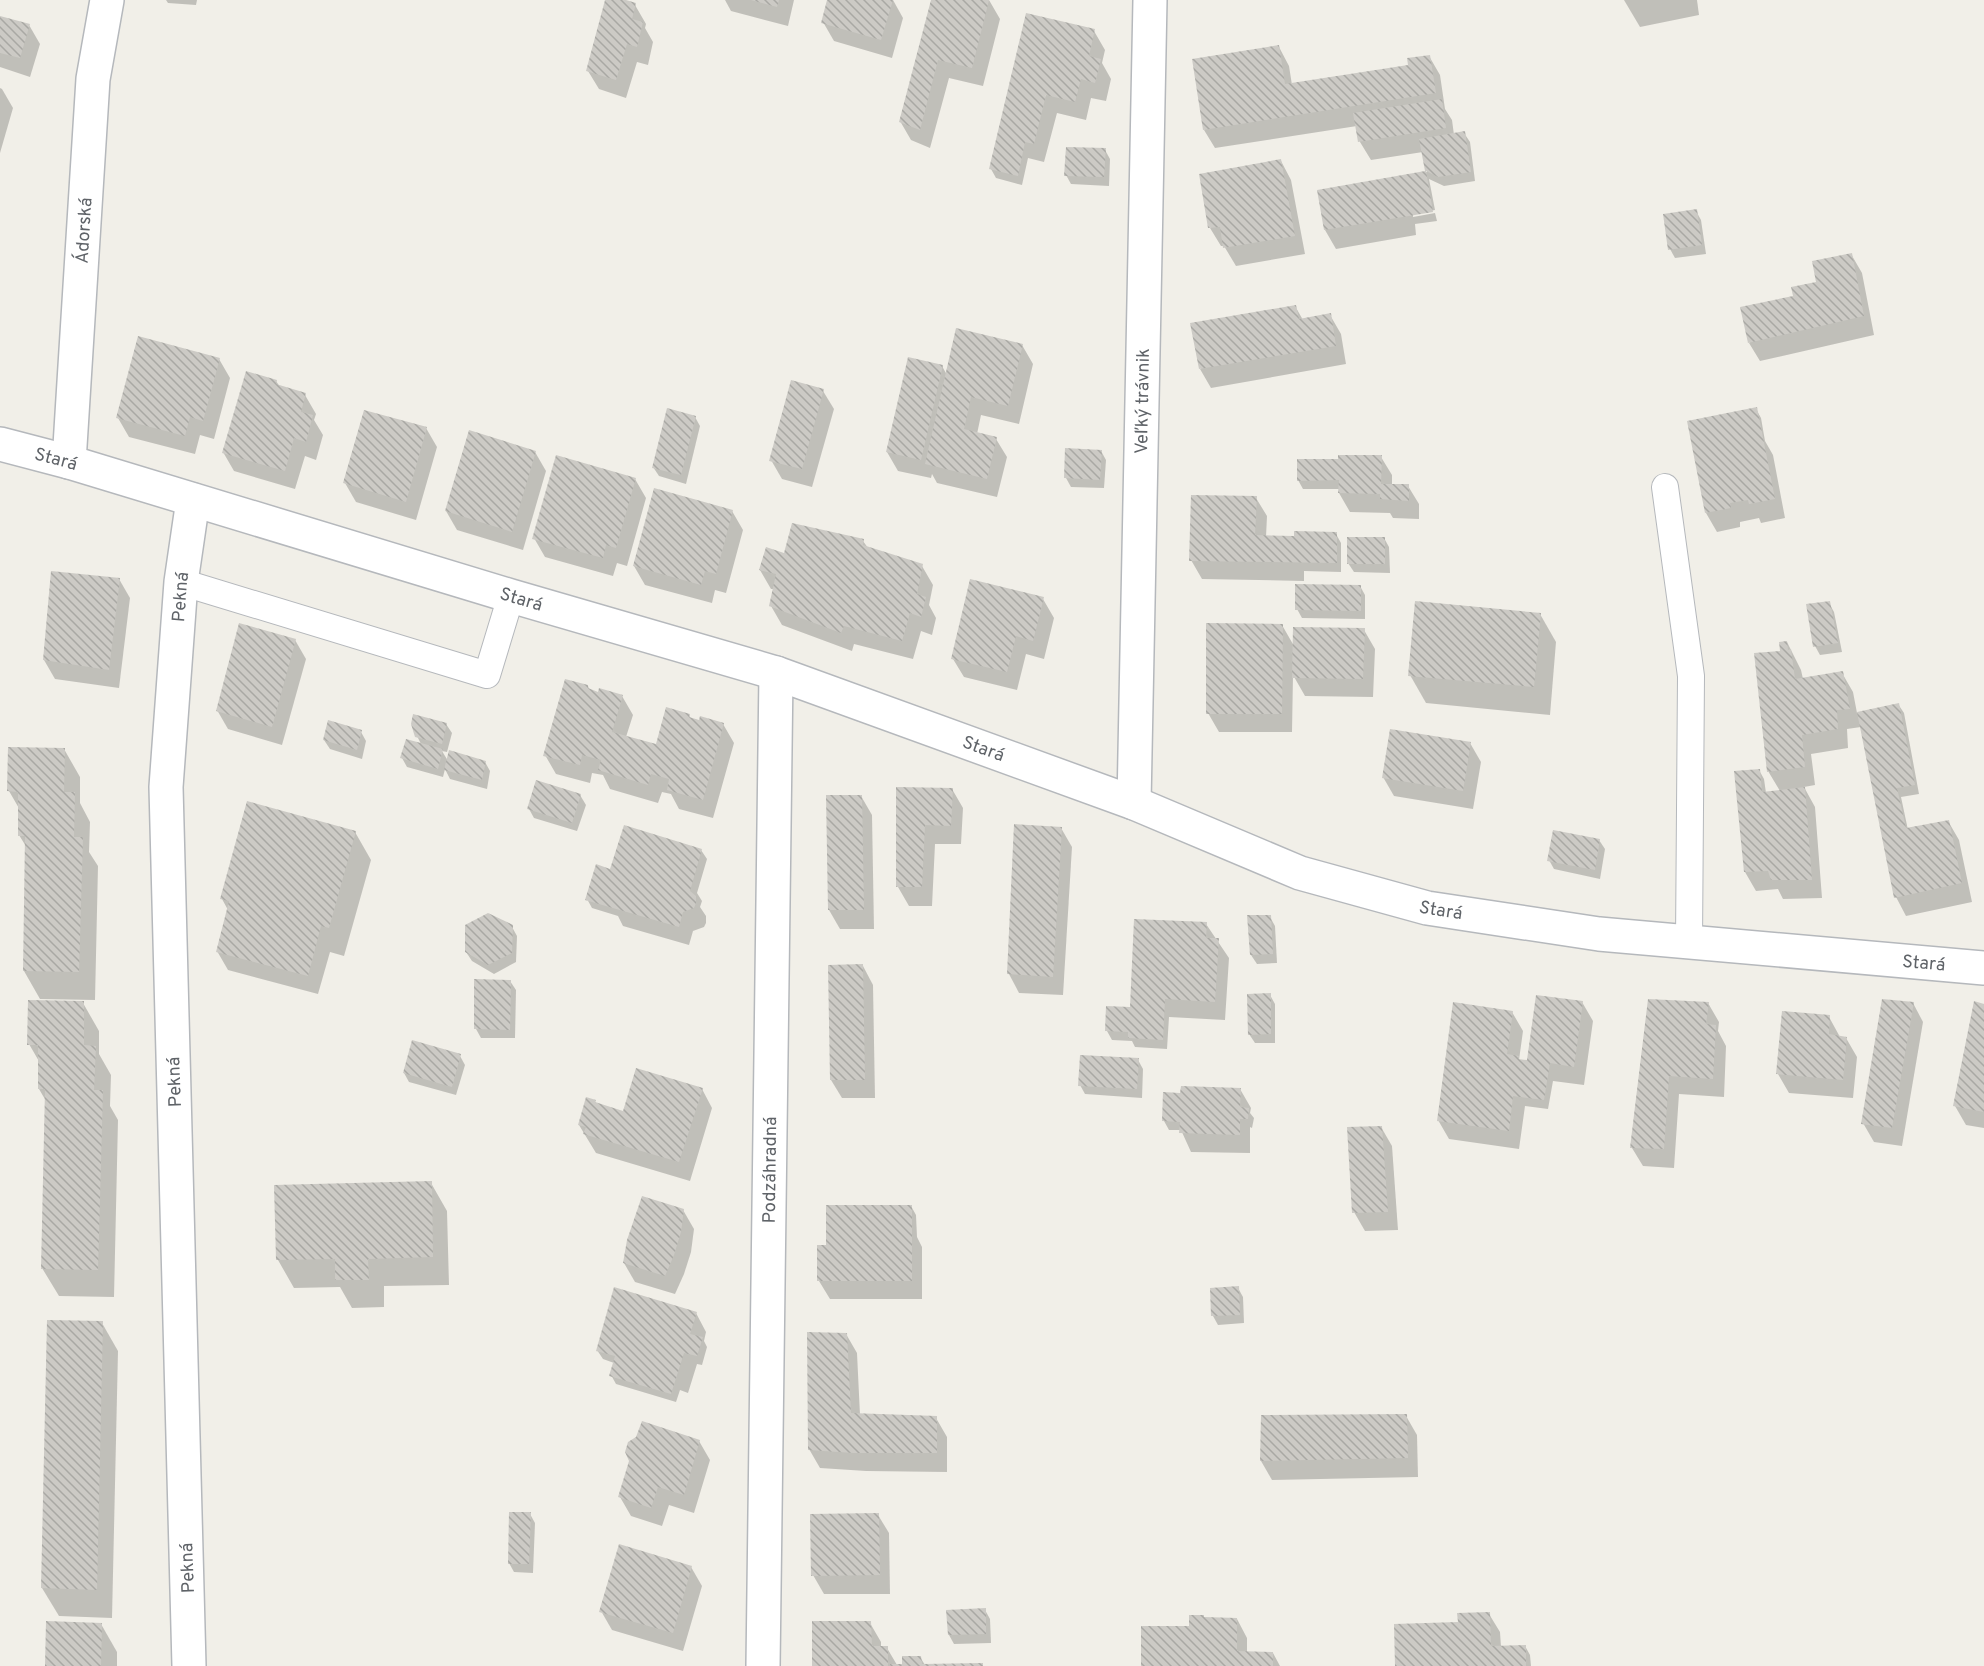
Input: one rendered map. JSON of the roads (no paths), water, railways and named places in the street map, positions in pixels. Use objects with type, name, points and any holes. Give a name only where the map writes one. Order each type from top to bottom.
[{"type":"street","name":"Ádorská","points":[[69,462],[93,79],[107,0]]},
{"type":"street","name":"Veľký trávnik","points":[[1134,803],[1150,0]]},
{"type":"street","name":"Stará","points":[[0,444],[69,462],[511,596],[776,673],[1134,803],[1300,873],[1427,908],[1599,934],[1984,968]]},
{"type":"street","name":"Pekná","points":[[189,1666],[166,787],[181,582],[193,500]]},
{"type":"street","name":"Podzáhradná","points":[[763,1666],[776,673]]},
{"type":"lane","points":[[1665,487],[1691,676],[1689,942]]},
{"type":"lane","points":[[181,582],[487,675],[511,596]]}]
